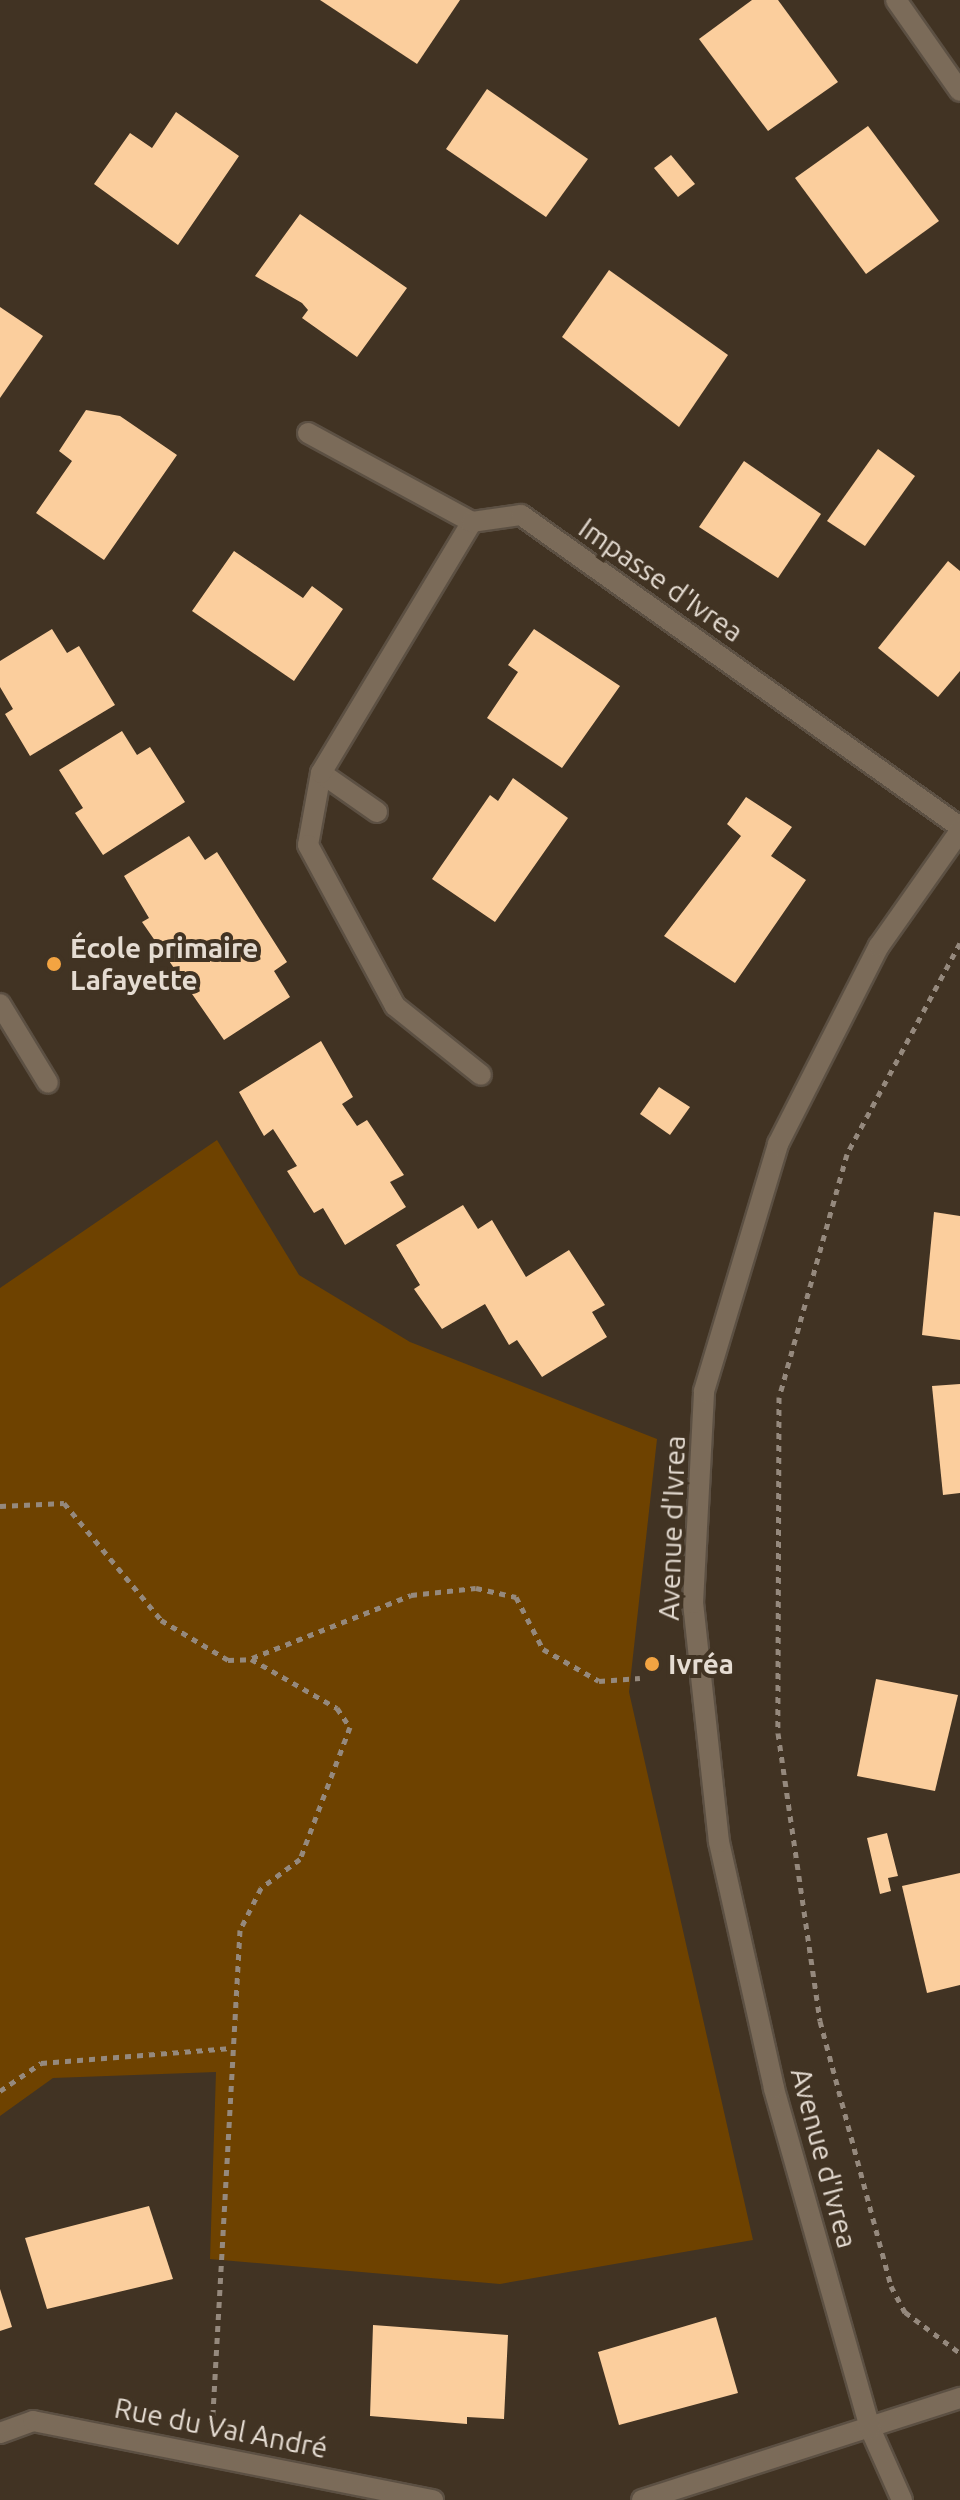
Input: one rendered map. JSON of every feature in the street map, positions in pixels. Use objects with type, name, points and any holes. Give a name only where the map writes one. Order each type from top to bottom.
[{"type":"street","points":[[896,0],[960,91]]},
{"type":"street","points":[[308,433],[472,522],[321,773],[308,845],[395,1006],[481,1075]]},
{"type":"street","name":"Impasse d'Ivrea","points":[[472,522],[521,515],[960,829]]},
{"type":"street","points":[[321,773],[377,812]]},
{"type":"street","name":"Avenue d'Ivrea","points":[[902,2500],[870,2428],[774,2088],[719,1842],[693,1603],[704,1391],[778,1144],[879,946],[960,829]]},
{"type":"street","points":[[0,1004],[48,1083]]},
{"type":"street","points":[[642,2500],[960,2398]]},
{"type":"street","name":"Rue du Val André","points":[[0,2433],[33,2421],[208,2452],[433,2500]]},
{"type":"path","points":[[960,943],[847,1154],[779,1397],[778,1733],[820,2021],[891,2286],[905,2312],[960,2353]]},
{"type":"path","points":[[0,1506],[64,1503],[161,1620],[228,1660],[251,1659],[411,1595],[476,1588],[516,1597],[543,1649],[599,1681],[640,1678]]},
{"type":"path","points":[[208,2452],[225,2258],[231,2048],[240,1930],[261,1888],[300,1859],[350,1727],[337,1708],[251,1659]]},
{"type":"path","points":[[0,2091],[41,2063],[231,2048]]},
{"type":"shaded area","points":[[217,1140],[299,1275],[410,1342],[657,1439],[629,1692],[753,2240],[500,2284],[210,2259],[216,2072],[53,2078],[0,2116],[0,1288]]},
{"type":"building","points":[[320,0],[460,0],[417,64]]},
{"type":"building","points":[[752,0],[778,0],[838,82],[768,131],[699,39]]},
{"type":"building","points":[[487,89],[588,159],[546,217],[446,149]]},
{"type":"building","points":[[176,112],[239,156],[178,245],[94,184],[130,133],[152,148]]},
{"type":"building","points":[[868,126],[939,221],[866,274],[795,178]]},
{"type":"building","points":[[671,155],[695,184],[678,197],[654,168]]},
{"type":"building","points":[[300,214],[407,288],[357,357],[302,318],[308,310],[302,303],[255,276]]},
{"type":"building","points":[[609,270],[728,355],[679,427],[562,337]]},
{"type":"building","points":[[0,307],[43,336],[0,398]]},
{"type":"building","points":[[86,410],[120,416],[177,455],[104,560],[36,513],[72,461],[59,451]]},
{"type":"building","points":[[878,449],[915,476],[865,546],[827,521]]},
{"type":"building","points":[[744,461],[821,514],[778,578],[699,527]]},
{"type":"building","points":[[234,551],[303,598],[312,586],[343,609],[294,681],[192,611]]},
{"type":"building","points":[[948,561],[960,571],[960,671],[938,697],[878,648]]},
{"type":"building","points":[[52,629],[67,653],[79,646],[115,705],[30,756],[5,714],[13,709],[0,687],[0,661]]},
{"type":"building","points":[[534,629],[620,686],[562,768],[487,718],[518,672],[508,665]]},
{"type":"building","points":[[122,731],[137,755],[150,747],[185,802],[103,855],[75,813],[83,808],[59,770]]},
{"type":"building","points":[[513,778],[568,818],[495,922],[432,879],[490,795],[498,801]]},
{"type":"building","points":[[746,797],[792,827],[771,856],[806,880],[735,983],[664,936],[741,836],[727,824]]},
{"type":"building","points":[[189,836],[205,860],[217,852],[287,962],[274,971],[290,997],[224,1040],[142,922],[149,918],[124,876]]},
{"type":"building","points":[[321,1041],[353,1097],[342,1104],[357,1126],[367,1120],[404,1175],[390,1182],[406,1207],[345,1245],[323,1208],[314,1213],[287,1171],[297,1166],[273,1129],[264,1136],[239,1092]]},
{"type":"building","points":[[659,1087],[690,1107],[670,1135],[640,1114]]},
{"type":"building","points":[[463,1205],[478,1229],[492,1220],[526,1277],[569,1250],[605,1305],[592,1312],[607,1337],[542,1377],[517,1340],[509,1345],[485,1304],[442,1329],[414,1289],[420,1285],[396,1245]]},
{"type":"building","points":[[934,1212],[960,1216],[960,1340],[922,1335]]},
{"type":"building","points":[[960,1384],[960,1493],[943,1495],[932,1386]]},
{"type":"building","points":[[876,1679],[958,1695],[935,1791],[857,1776]]},
{"type":"building","points":[[887,1833],[898,1876],[888,1878],[891,1891],[880,1894],[867,1838]]},
{"type":"building","points":[[960,1873],[960,1985],[927,1993],[902,1886]]},
{"type":"building","points":[[149,2206],[173,2279],[47,2309],[25,2238]]},
{"type":"building","points":[[0,2289],[12,2327],[0,2331]]},
{"type":"building","points":[[716,2317],[738,2393],[619,2425],[598,2352]]},
{"type":"building","points":[[373,2325],[508,2335],[504,2419],[467,2417],[467,2424],[370,2416]]},
{"type":"place","name":"École primaire Lafayette","points":[[54,964]]},
{"type":"place","name":"Ivréa","points":[[652,1664]]}]
